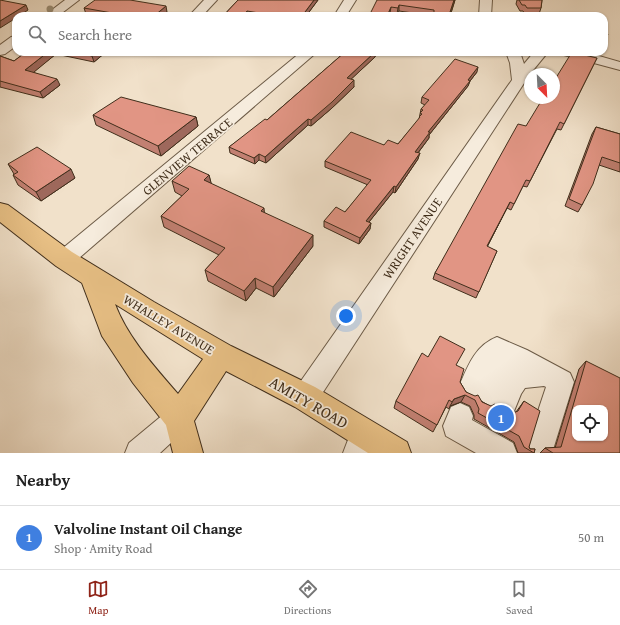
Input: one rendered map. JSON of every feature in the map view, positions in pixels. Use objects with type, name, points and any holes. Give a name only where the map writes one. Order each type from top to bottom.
[{"type":"main road","name":"WHALLEY AVENUE","points":[[0,211],[64,259],[93,278],[221,355],[179,418]]},
{"type":"main road","name":"WHALLEY AVENUE","points":[[93,278],[111,328],[143,374],[179,418],[188,453]]},
{"type":"main road","name":"AMITY ROAD","points":[[221,355],[305,397],[360,444],[396,453]]},
{"type":"street","points":[[56,12],[73,0]]},
{"type":"street","points":[[199,12],[211,0]]},
{"type":"street","points":[[342,12],[350,0]]},
{"type":"street","points":[[485,12],[486,0]]},
{"type":"street","points":[[0,51],[12,43]]},
{"type":"street","name":"GLENVIEW TERRACE","points":[[64,259],[305,56]]},
{"type":"street","points":[[514,56],[519,80]]},
{"type":"street","name":"WRIGHT AVENUE","points":[[305,397],[519,80],[538,56]]},
{"type":"street","points":[[584,56],[620,66]]},
{"type":"street","points":[[538,453],[561,382],[547,374],[518,358],[499,371],[487,398],[521,375],[547,374]]},
{"type":"street","points":[[139,453],[179,418]]},
{"type":"building","points":[[0,0],[26,5],[12,12],[12,14],[0,21]]},
{"type":"building","points":[[95,0],[130,0],[166,6],[159,12],[106,12],[84,8]]},
{"type":"building","points":[[238,0],[314,0],[305,12],[227,12]]},
{"type":"building","points":[[377,0],[454,0],[450,12],[434,12],[434,10],[399,5],[398,8],[391,7],[389,12],[371,12]]},
{"type":"building","points":[[519,0],[542,0],[541,8],[527,8],[525,5],[522,5]]},
{"type":"building","points":[[0,56],[14,61],[21,56],[43,56],[25,70],[57,79],[40,92],[0,81]]},
{"type":"building","points":[[340,56],[371,56],[347,78],[354,80],[332,102],[311,120],[308,119],[265,157],[259,154],[254,158],[229,147],[265,119],[267,120]]},
{"type":"building","points":[[570,56],[589,56],[597,58],[564,124],[560,122],[530,181],[526,180],[514,204],[510,202],[487,246],[497,251],[479,292],[435,273],[518,124],[526,126],[539,104],[560,104],[560,71]]},
{"type":"building","points":[[455,59],[478,67],[468,80],[470,81],[428,132],[430,132],[415,152],[420,153],[396,187],[394,186],[366,221],[371,223],[360,238],[324,221],[336,207],[345,212],[371,180],[325,161],[351,132],[384,145],[388,140],[398,144],[422,114],[420,113],[423,110],[421,109],[429,100],[422,97]]},
{"type":"building","points":[[121,97],[196,117],[158,146],[93,115]]},
{"type":"building","points":[[596,127],[620,134],[620,163],[602,157],[593,184],[582,205],[569,199]]},
{"type":"building","points":[[37,147],[71,169],[36,192],[13,175],[18,172],[8,164]]},
{"type":"building","points":[[189,166],[209,175],[204,180],[264,208],[261,211],[313,235],[273,287],[255,278],[244,291],[205,270],[225,248],[161,216],[189,189],[172,181]]},
{"type":"building","points":[[440,336],[465,349],[456,365],[464,369],[460,382],[466,392],[475,396],[478,395],[482,402],[491,406],[495,404],[498,411],[508,415],[518,411],[524,401],[540,411],[529,447],[530,449],[535,449],[534,453],[524,447],[519,436],[478,413],[479,409],[475,400],[465,395],[454,399],[452,402],[449,400],[437,425],[396,401],[422,353],[428,357]]},
{"type":"building","points":[[586,361],[620,378],[620,453],[553,453],[545,448],[561,447],[572,409],[572,441],[608,441],[608,405],[573,405]]},
{"type":"place","name":"Valvoline Instant Oil Change","points":[[501,418]]}]
